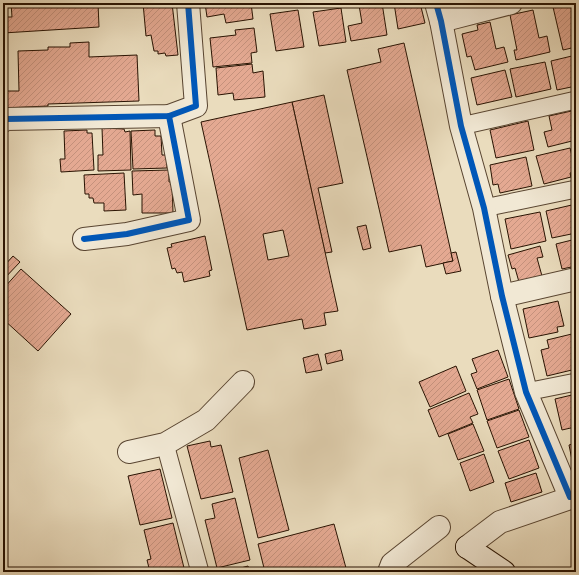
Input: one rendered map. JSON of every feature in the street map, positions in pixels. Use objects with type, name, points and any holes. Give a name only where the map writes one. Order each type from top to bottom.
[{"type":"street","points":[[3,121],[6,119],[169,116],[196,106],[188,3]]},
{"type":"street","points":[[504,572],[467,548],[500,522],[573,497],[526,392],[502,296],[484,208],[461,126],[438,12],[510,3]]},
{"type":"street","points":[[84,239],[127,234],[189,220],[169,116]]},
{"type":"street","points":[[502,296],[576,279]]},
{"type":"street","points":[[129,452],[165,444],[206,420],[242,382]]},
{"type":"street","points":[[389,572],[392,564],[439,527]]},
{"type":"lane","points":[[461,126],[576,100]]},
{"type":"lane","points":[[484,208],[576,189]]},
{"type":"lane","points":[[526,392],[576,382]]},
{"type":"lane","points":[[165,444],[200,572]]},
{"type":"building","points":[[11,3],[98,3],[99,27],[3,33],[3,17],[12,17]]},
{"type":"building","points":[[143,3],[172,3],[178,55],[166,56],[165,53],[158,54],[158,51],[154,51],[151,35],[146,36]]},
{"type":"building","points":[[205,3],[251,3],[253,19],[226,23],[224,14],[207,17]]},
{"type":"building","points":[[382,3],[387,35],[351,41],[348,26],[362,23],[359,5]]},
{"type":"building","points":[[394,3],[420,3],[425,23],[398,29]]},
{"type":"building","points":[[576,3],[576,47],[563,50],[553,7]]},
{"type":"building","points":[[341,8],[346,42],[319,46],[313,12]]},
{"type":"building","points":[[298,10],[304,47],[276,51],[270,14]]},
{"type":"building","points":[[533,10],[539,38],[547,36],[550,52],[516,60],[514,50],[517,50],[510,15]]},
{"type":"building","points":[[490,22],[496,49],[504,47],[508,62],[475,70],[471,56],[467,57],[462,34],[478,30],[477,25]]},
{"type":"building","points":[[254,28],[257,52],[251,53],[252,63],[213,67],[210,38],[236,35],[235,30]]},
{"type":"building","points":[[89,42],[89,57],[137,55],[139,101],[48,104],[48,106],[4,108],[3,91],[19,91],[18,51],[48,50],[48,47],[70,47],[70,43]]},
{"type":"building","points":[[404,43],[453,261],[426,267],[421,245],[389,252],[347,70],[381,62],[378,49]]},
{"type":"building","points":[[576,55],[576,86],[557,90],[551,61]]},
{"type":"building","points":[[545,62],[551,89],[516,97],[510,69]]},
{"type":"building","points":[[252,64],[253,73],[263,71],[265,97],[234,100],[233,93],[218,95],[216,68]]},
{"type":"building","points":[[505,70],[512,97],[477,105],[471,78]]},
{"type":"building","points":[[324,95],[343,183],[318,188],[332,252],[325,253],[292,102]]},
{"type":"building","points":[[292,102],[338,311],[324,313],[326,325],[304,329],[302,319],[247,330],[201,122]],"holes":[[[283,230],[289,256],[268,260],[263,234]]]},
{"type":"building","points":[[576,110],[576,140],[548,147],[544,132],[552,130],[549,116]]},
{"type":"building","points":[[528,121],[534,150],[496,158],[490,130]]},
{"type":"building","points":[[102,128],[124,129],[125,132],[130,131],[131,170],[98,171],[98,155],[103,155]]},
{"type":"building","points":[[87,130],[87,133],[92,133],[94,170],[61,172],[60,159],[65,159],[64,131]]},
{"type":"building","points":[[155,130],[155,136],[161,136],[162,155],[167,155],[167,168],[133,169],[131,131]]},
{"type":"building","points":[[570,148],[576,172],[570,173],[571,177],[544,184],[536,156]]},
{"type":"building","points":[[526,157],[532,186],[500,193],[498,184],[493,185],[490,165]]},
{"type":"building","points":[[169,170],[169,182],[172,182],[173,213],[142,213],[142,194],[133,195],[132,171]]},
{"type":"building","points":[[124,173],[126,210],[104,211],[104,203],[94,203],[93,198],[89,198],[89,194],[85,194],[84,175]]},
{"type":"building","points":[[576,204],[576,233],[552,238],[546,211]]},
{"type":"building","points":[[540,212],[546,241],[511,249],[505,219]]},
{"type":"building","points":[[366,225],[371,248],[363,250],[357,227]]},
{"type":"building","points":[[205,236],[212,270],[209,271],[210,276],[184,282],[182,272],[177,273],[175,268],[172,269],[167,248],[172,247],[171,244]]},
{"type":"building","points":[[576,239],[576,266],[562,269],[556,244]]},
{"type":"building","points":[[540,246],[543,257],[537,258],[542,276],[519,282],[515,268],[512,269],[508,255]]},
{"type":"building","points":[[456,252],[461,271],[446,274],[443,263],[453,261],[451,253]]},
{"type":"building","points":[[13,256],[20,262],[3,280],[3,267]]},
{"type":"building","points":[[21,269],[71,314],[38,351],[3,319],[3,289]]},
{"type":"building","points":[[558,301],[564,326],[557,327],[558,332],[529,338],[523,309]]},
{"type":"building","points":[[576,333],[576,369],[547,376],[541,350],[549,348],[547,340]]},
{"type":"building","points":[[341,350],[343,360],[327,364],[325,354]]},
{"type":"building","points":[[498,350],[508,377],[477,389],[471,374],[477,372],[472,359]]},
{"type":"building","points":[[318,354],[322,370],[306,373],[303,358]]},
{"type":"building","points":[[456,366],[466,391],[430,407],[419,382]]},
{"type":"building","points":[[509,379],[519,409],[487,420],[477,390]]},
{"type":"building","points":[[469,393],[478,414],[470,417],[473,423],[439,437],[428,410]]},
{"type":"building","points":[[576,394],[576,434],[575,427],[562,430],[555,399]]},
{"type":"building","points":[[519,410],[529,437],[497,448],[487,421]]},
{"type":"building","points":[[473,424],[484,451],[458,460],[448,434]]},
{"type":"building","points":[[529,440],[539,468],[509,479],[498,451]]},
{"type":"building","points":[[210,441],[211,447],[221,445],[233,492],[201,499],[187,446]]},
{"type":"building","points":[[576,443],[576,458],[572,460],[569,445]]},
{"type":"building","points":[[268,450],[289,530],[258,538],[239,458]]},
{"type":"building","points":[[484,454],[494,482],[470,491],[460,463]]},
{"type":"building","points":[[160,469],[172,518],[140,525],[128,476]]},
{"type":"building","points":[[536,473],[542,492],[511,502],[505,483]]},
{"type":"building","points":[[235,498],[250,560],[217,568],[205,520],[215,518],[212,504]]},
{"type":"building","points":[[173,523],[185,572],[150,572],[147,560],[151,559],[144,530]]},
{"type":"building","points":[[334,524],[346,568],[331,572],[265,572],[258,544]]},
{"type":"building","points":[[248,566],[250,572],[226,572]]},
{"type":"cycle path","points":[[3,121],[6,119],[169,116],[196,106],[188,3]]},
{"type":"cycle path","points":[[436,3],[441,21],[461,126],[484,208],[502,296],[526,392],[570,497]]},
{"type":"cycle path","points":[[84,239],[127,234],[189,220],[169,116]]}]
